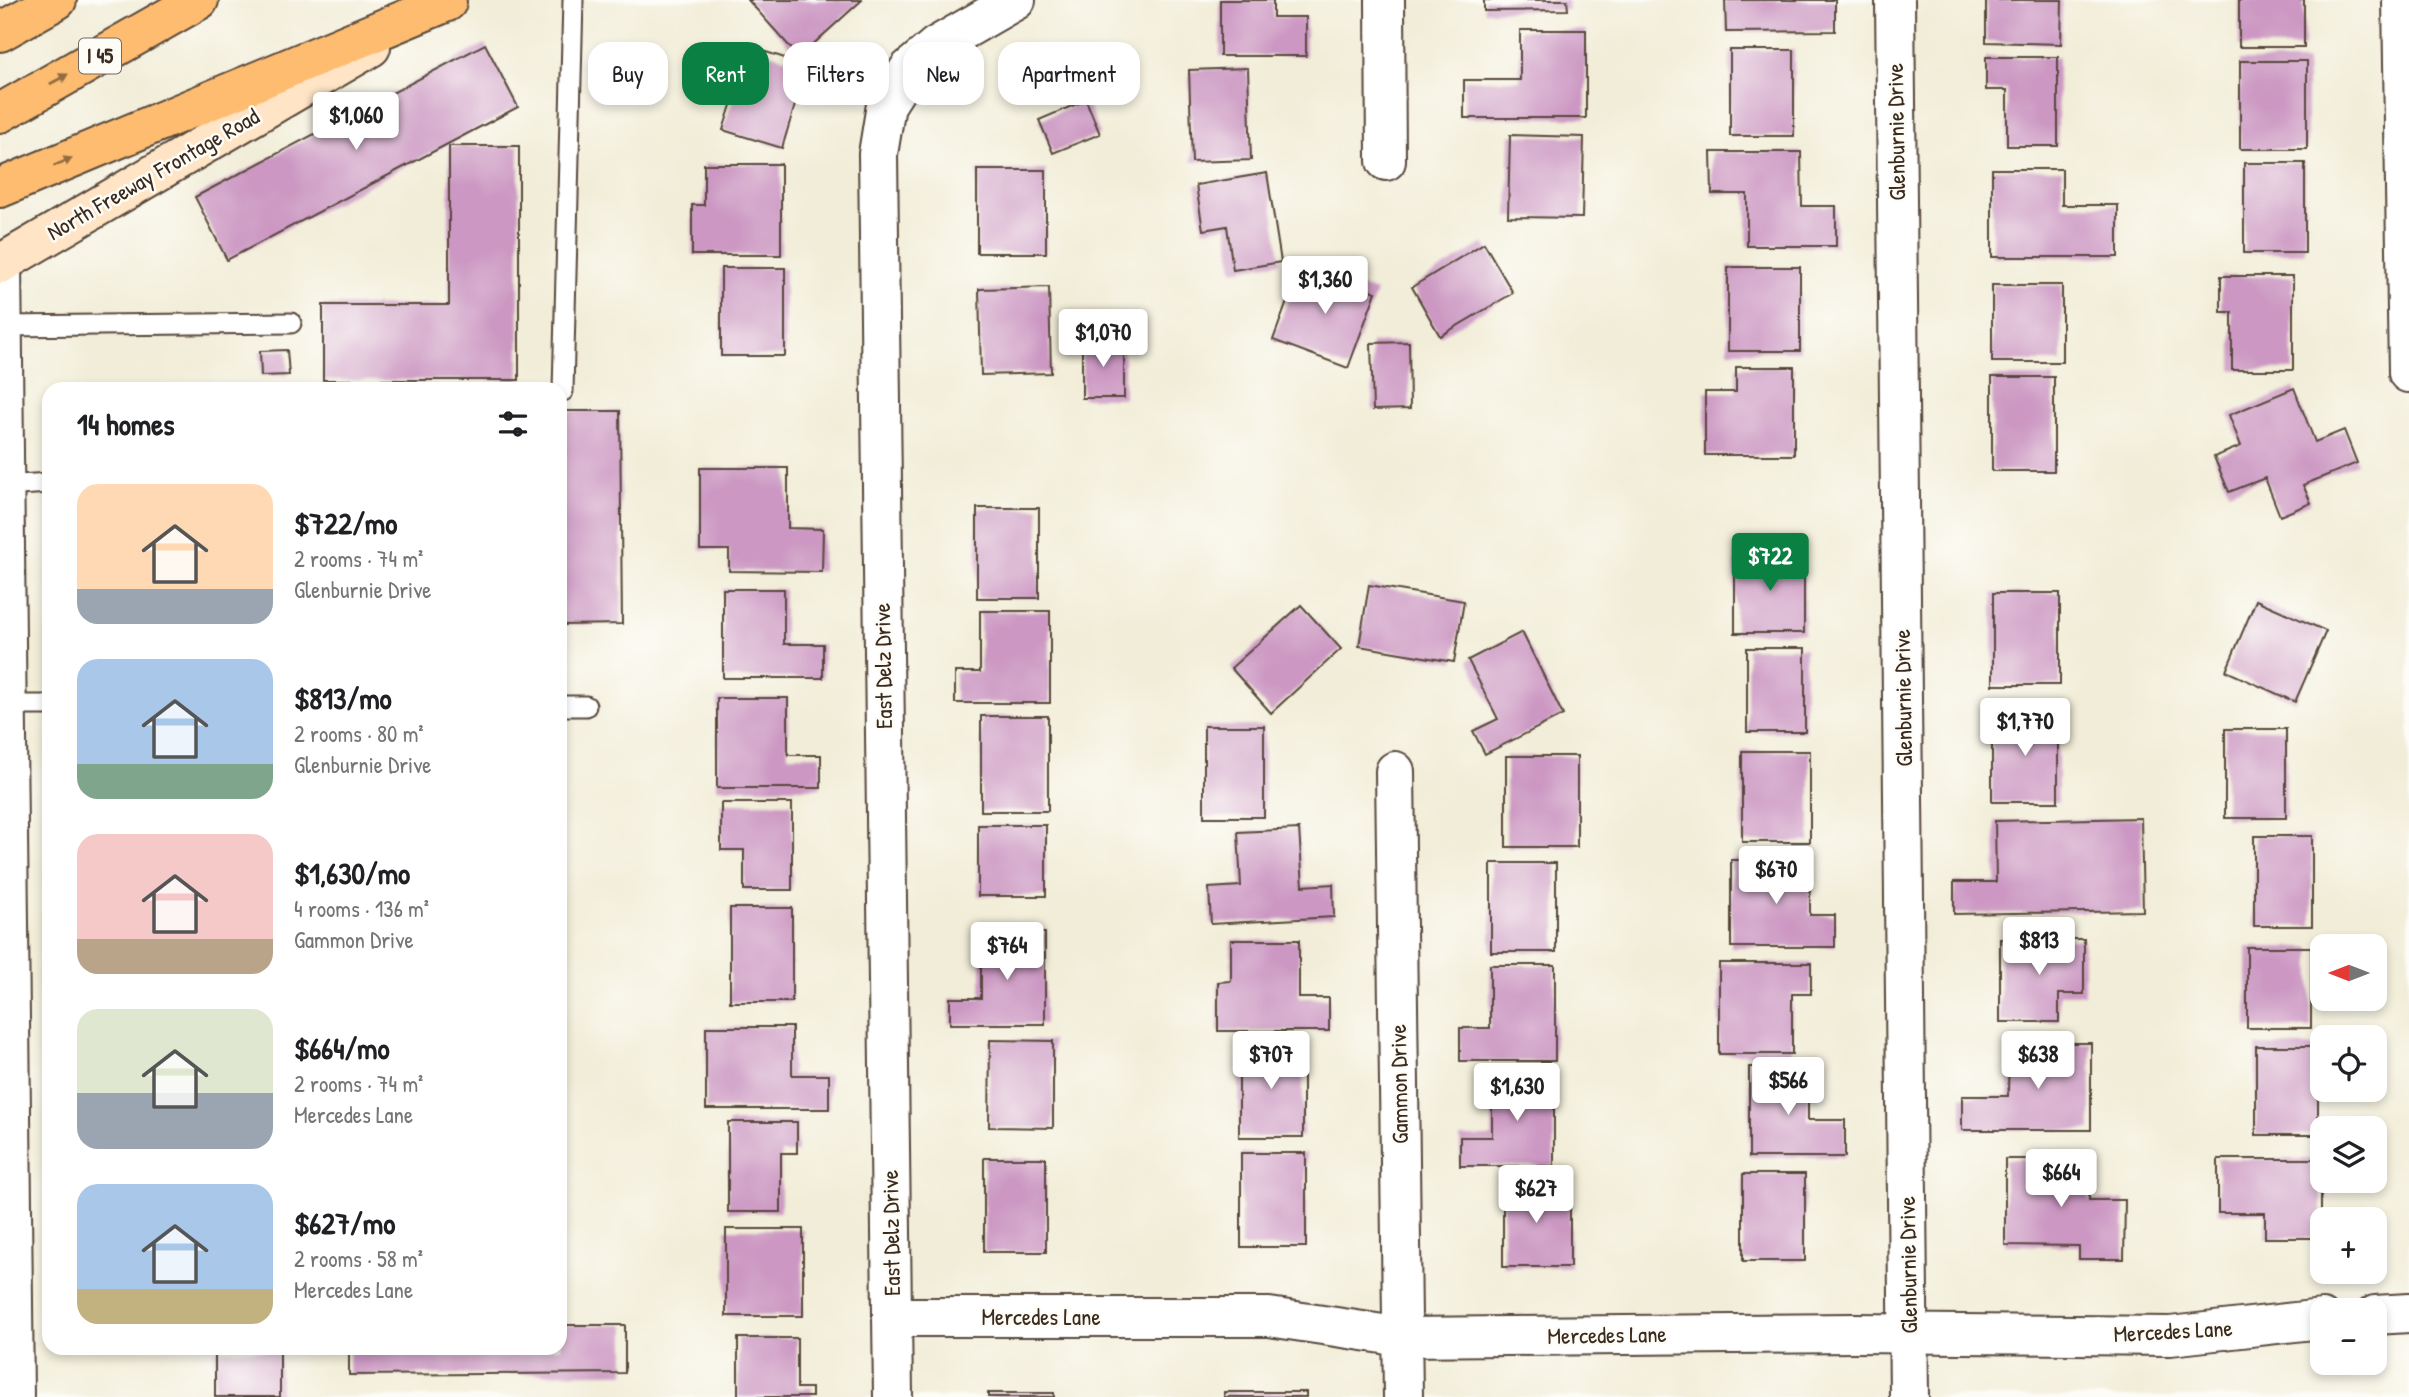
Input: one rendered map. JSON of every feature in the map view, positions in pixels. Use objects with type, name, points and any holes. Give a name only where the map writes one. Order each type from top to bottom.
[{"type":"highway","points":[[0,32],[57,0]]},
{"type":"highway","name":"I 45","points":[[0,113],[200,0]]},
{"type":"highway","points":[[0,188],[450,1]]},
{"type":"main road","name":"North Freeway Frontage Road","points":[[1,264],[450,1]]},
{"type":"street","name":"East Delz Drive","points":[[893,1397],[878,154],[887,105],[909,69],[936,46],[1016,0]]},
{"type":"street","points":[[1385,0],[1386,161]]},
{"type":"street","name":"Glenburnie Drive","points":[[1895,0],[1909,1397]]},
{"type":"street","points":[[2402,0],[2408,373]]},
{"type":"street","points":[[1,264],[14,1397]]},
{"type":"street","name":"Gammon Drive","points":[[1395,771],[1403,1397]]},
{"type":"street","points":[[2387,1314],[2409,1313]]},
{"type":"street","name":"Mercedes Lane","points":[[892,1317],[1269,1317],[1403,1337],[1909,1333],[2170,1336],[2310,1320]]},
{"type":"lane","points":[[563,382],[573,0]]},
{"type":"lane","points":[[3,326],[291,323]]},
{"type":"lane","points":[[5,486],[42,483]]},
{"type":"lane","points":[[7,705],[42,705]]},
{"type":"lane","points":[[567,706],[586,706]]},
{"type":"building","points":[[748,0],[862,0],[816,42],[786,42]]},
{"type":"building","points":[[1220,0],[1273,0],[1273,17],[1306,17],[1306,56],[1220,56]]},
{"type":"building","points":[[1484,0],[1567,0],[1568,10],[1484,11]]},
{"type":"building","points":[[1725,0],[1835,0],[1835,31],[1726,32]]},
{"type":"building","points":[[1986,0],[2062,0],[2061,44],[1986,42]]},
{"type":"building","points":[[2239,0],[2304,0],[2304,47],[2239,47]]},
{"type":"building","points":[[1520,30],[1586,30],[1586,118],[1464,118],[1464,80],[1520,80]]},
{"type":"building","points":[[485,44],[518,107],[227,260],[195,197]]},
{"type":"building","points":[[1730,50],[1794,50],[1794,136],[1730,136]]},
{"type":"building","points":[[769,53],[783,57],[783,105],[795,105],[782,148],[723,130],[731,105],[769,105]]},
{"type":"building","points":[[1986,57],[2058,57],[2058,146],[2007,146],[2007,90],[1986,90]]},
{"type":"building","points":[[2240,61],[2307,61],[2307,149],[2240,149]]},
{"type":"building","points":[[1248,68],[1251,160],[1192,162],[1189,70]]},
{"type":"building","points":[[1074,105],[1088,105],[1100,134],[1053,153],[1039,120]]},
{"type":"building","points":[[1510,135],[1584,137],[1582,218],[1508,217]]},
{"type":"building","points":[[449,146],[519,146],[519,380],[323,380],[323,305],[449,305]]},
{"type":"building","points":[[1711,152],[1801,152],[1802,206],[1836,206],[1836,246],[1747,246],[1747,194],[1712,194]]},
{"type":"building","points":[[2244,163],[2305,163],[2305,253],[2244,253]]},
{"type":"building","points":[[704,164],[781,164],[781,255],[692,255],[692,205],[704,205]]},
{"type":"building","points":[[1992,169],[2062,169],[2062,205],[2118,205],[2118,257],[1992,257]]},
{"type":"building","points":[[977,170],[1046,170],[1046,253],[977,253]]},
{"type":"building","points":[[1267,173],[1281,262],[1233,270],[1227,226],[1203,230],[1196,185]]},
{"type":"building","points":[[1484,243],[1513,293],[1440,336],[1412,287]]},
{"type":"building","points":[[1301,264],[1376,292],[1348,368],[1273,340]]},
{"type":"building","points":[[1728,267],[1800,267],[1800,351],[1728,351]]},
{"type":"building","points":[[721,268],[785,268],[785,356],[721,356]]},
{"type":"building","points":[[2221,276],[2293,276],[2293,370],[2232,370],[2232,312],[2221,312]]},
{"type":"building","points":[[1992,285],[2062,285],[2062,362],[1992,362]]},
{"type":"building","points":[[1049,287],[1051,373],[981,375],[979,289]]},
{"type":"building","points":[[1082,340],[1124,340],[1124,398],[1082,398]]},
{"type":"building","points":[[1409,342],[1410,409],[1373,410],[1371,343]]},
{"type":"building","points":[[287,350],[289,375],[261,376],[260,351]]},
{"type":"building","points":[[1736,367],[1794,367],[1794,455],[1705,455],[1705,392],[1736,392]]},
{"type":"building","points":[[1992,377],[2054,377],[2054,471],[1992,471]]},
{"type":"building","points":[[2294,388],[2315,442],[2344,430],[2357,463],[2303,485],[2311,503],[2280,516],[2265,478],[2229,492],[2214,457],[2241,446],[2229,415]]},
{"type":"building","points":[[567,411],[620,411],[622,624],[567,625]]},
{"type":"building","points":[[700,468],[788,468],[788,528],[823,529],[822,572],[729,571],[729,550],[700,550]]},
{"type":"building","points":[[977,508],[1039,508],[1039,598],[977,598]]},
{"type":"building","points":[[1735,553],[1804,553],[1804,633],[1735,633]]},
{"type":"building","points":[[1369,585],[1464,601],[1454,662],[1359,646]]},
{"type":"building","points":[[723,589],[784,589],[784,644],[823,644],[823,678],[723,678]]},
{"type":"building","points":[[1993,593],[2060,593],[2060,685],[1993,685]]},
{"type":"building","points":[[2256,600],[2326,631],[2295,702],[2226,671]]},
{"type":"building","points":[[1301,605],[1341,649],[1271,713],[1231,668]]},
{"type":"building","points":[[980,611],[1050,611],[1050,703],[955,703],[955,672],[980,672]]},
{"type":"building","points":[[1522,632],[1563,715],[1485,754],[1473,731],[1498,719],[1468,660]]},
{"type":"building","points":[[1747,648],[1805,648],[1805,732],[1747,732]]},
{"type":"building","points":[[717,698],[788,698],[788,755],[821,755],[821,788],[717,788]]},
{"type":"building","points":[[1992,713],[2058,713],[2058,802],[1992,802]]},
{"type":"building","points":[[981,716],[1048,716],[1048,811],[981,811]]},
{"type":"building","points":[[1204,726],[1264,726],[1264,817],[1204,817]]},
{"type":"building","points":[[2225,729],[2286,729],[2286,818],[2225,818]]},
{"type":"building","points":[[1742,751],[1810,751],[1810,842],[1742,842]]},
{"type":"building","points":[[1506,756],[1577,756],[1577,847],[1506,847]]},
{"type":"building","points":[[721,803],[792,803],[792,890],[744,890],[744,850],[721,850]]},
{"type":"building","points":[[2141,818],[2143,911],[1954,914],[1954,882],[1996,882],[1995,821]]},
{"type":"building","points":[[978,825],[1046,825],[1046,896],[978,896]]},
{"type":"building","points":[[1299,829],[1303,886],[1333,884],[1334,917],[1211,924],[1209,888],[1241,886],[1238,832]]},
{"type":"building","points":[[2254,836],[2312,836],[2312,926],[2254,926]]},
{"type":"building","points":[[1731,860],[1810,860],[1810,915],[1835,915],[1835,947],[1731,947]]},
{"type":"building","points":[[1491,863],[1556,863],[1556,952],[1491,952]]},
{"type":"building","points":[[730,908],[792,908],[792,1002],[730,1002]]},
{"type":"building","points":[[981,933],[1045,933],[1045,1024],[950,1024],[950,998],[981,998]]},
{"type":"building","points":[[2000,939],[2084,939],[2084,994],[2059,994],[2059,1022],[2000,1022]]},
{"type":"building","points":[[1231,940],[1299,940],[1299,998],[1329,998],[1329,1031],[1218,1031],[1218,982],[1231,981]]},
{"type":"building","points":[[2247,947],[2310,947],[2310,1028],[2247,1028]]},
{"type":"building","points":[[1719,963],[1811,963],[1811,994],[1792,994],[1792,1054],[1719,1054]]},
{"type":"building","points":[[1490,965],[1555,965],[1555,1061],[1460,1061],[1460,1028],[1490,1028]]},
{"type":"building","points":[[706,1027],[792,1027],[792,1075],[829,1075],[829,1109],[706,1109]]},
{"type":"building","points":[[990,1040],[1053,1041],[1053,1128],[989,1127]]},
{"type":"building","points":[[2009,1043],[2091,1043],[2091,1130],[1962,1130],[1962,1096],[2008,1096]]},
{"type":"building","points":[[1239,1045],[1303,1045],[1303,1137],[1239,1137]]},
{"type":"building","points":[[2256,1046],[2310,1046],[2310,1102],[2318,1102],[2318,1116],[2310,1116],[2310,1135],[2256,1135]]},
{"type":"building","points":[[1749,1067],[1808,1067],[1808,1120],[1845,1120],[1845,1157],[1749,1157]]},
{"type":"building","points":[[1492,1070],[1554,1070],[1554,1166],[1460,1166],[1460,1137],[1492,1137]]},
{"type":"building","points":[[728,1122],[797,1122],[797,1153],[781,1153],[781,1212],[728,1212]]},
{"type":"building","points":[[1241,1153],[1306,1153],[1306,1247],[1241,1247]]},
{"type":"building","points":[[984,1158],[1046,1158],[1046,1252],[984,1252]]},
{"type":"building","points":[[2005,1159],[2089,1159],[2089,1200],[2125,1200],[2124,1259],[2079,1259],[2079,1246],[2005,1245]]},
{"type":"building","points":[[2218,1159],[2310,1159],[2310,1193],[2321,1193],[2321,1207],[2310,1207],[2310,1238],[2265,1238],[2265,1213],[2218,1213]]},
{"type":"building","points":[[1743,1174],[1805,1174],[1805,1261],[1743,1261]]},
{"type":"building","points":[[1503,1182],[1570,1182],[1570,1267],[1503,1267]]},
{"type":"building","points":[[726,1229],[803,1229],[803,1316],[726,1316]]},
{"type":"building","points":[[567,1325],[625,1325],[625,1373],[349,1375],[349,1355],[567,1355]]},
{"type":"building","points":[[738,1338],[797,1338],[797,1388],[812,1388],[812,1397],[738,1397]]},
{"type":"building","points":[[215,1355],[280,1355],[280,1397],[215,1397]]},
{"type":"building","points":[[1224,1392],[1306,1392],[1306,1397],[1224,1397]]},
{"type":"building","points":[[988,1393],[1054,1393],[1054,1397],[988,1397]]}]
